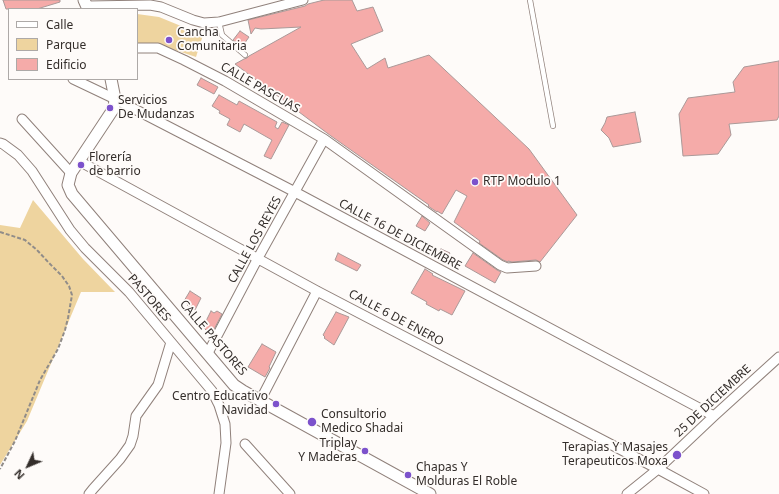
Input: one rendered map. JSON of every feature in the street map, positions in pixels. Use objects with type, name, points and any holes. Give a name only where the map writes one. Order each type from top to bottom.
[{"type":"street","points":[[86,5],[150,5],[161,7],[204,23],[219,22],[304,0]]},
{"type":"street","name":"CALLE PASCUAS","points":[[138,48],[158,48],[184,60],[225,81],[324,139],[500,265],[507,268],[536,266]]},
{"type":"street","name":"CALLE 16 DE DICIEMBRE","points":[[75,80],[295,192],[714,416]]},
{"type":"street","points":[[22,119],[71,173],[114,108],[115,99],[111,80]]},
{"type":"street","name":"CALLE LOS REYES","points":[[208,353],[258,258],[324,139]]},
{"type":"street","name":"PASTORES","points":[[0,143],[18,155],[32,171],[70,230],[85,248],[129,292],[212,391],[219,405],[225,424],[226,443],[219,494]]},
{"type":"street","name":"CALLE 6 DE ENERO","points":[[79,161],[317,291],[704,494]]},
{"type":"street","name":"CALLE PASTORES","points":[[71,173],[68,185],[72,194],[234,384],[243,391],[430,494]]},
{"type":"street","points":[[260,400],[317,291]]},
{"type":"street","points":[[89,494],[120,459],[130,445],[136,416],[158,385],[171,342]]},
{"type":"street","name":"25 DE DICIEMBRE","points":[[627,494],[658,469],[779,357]]},
{"type":"street","points":[[245,444],[290,494]]},
{"type":"lane","points":[[530,0],[553,126]]},
{"type":"lane","points":[[219,22],[222,35],[245,55]]},
{"type":"path","points":[[0,232],[25,240],[37,250],[62,276],[69,286],[72,294],[67,324],[58,349],[40,380],[15,441],[0,469]]},
{"type":"green space","name":"Cancha Comunitaria","points":[[138,14],[159,17],[203,35],[196,57],[157,44],[138,45]]},
{"type":"green space","points":[[33,200],[83,259],[115,292],[81,292],[27,421],[0,465],[0,225],[20,228]]},
{"type":"building","points":[[3,0],[60,0],[60,2],[40,8],[6,9]]},
{"type":"building","name":"RTP Modulo 1","points":[[324,0],[352,0],[357,11],[373,7],[383,31],[351,44],[367,69],[385,58],[388,68],[429,55],[529,149],[577,215],[540,262],[536,260],[508,262],[503,260],[479,243],[480,241],[454,222],[467,196],[456,190],[442,214],[437,212],[331,136],[235,64],[301,27],[255,28],[251,34],[248,20]]},
{"type":"building","points":[[240,31],[249,37],[242,47],[233,40]]},
{"type":"building","points":[[779,61],[779,116],[777,120],[729,124],[731,135],[718,154],[683,156],[679,114],[688,98],[735,92],[733,82],[744,67]]},
{"type":"building","points":[[201,78],[218,87],[214,94],[197,85]]},
{"type":"building","points":[[219,95],[237,105],[239,101],[277,122],[275,127],[278,129],[282,122],[289,125],[271,159],[264,156],[272,140],[244,124],[240,132],[227,125],[230,119],[219,113],[220,111],[212,106]]},
{"type":"building","points":[[635,112],[641,142],[613,147],[609,138],[601,130],[607,117]]},
{"type":"building","points":[[422,216],[430,223],[425,231],[416,226]]},
{"type":"building","points":[[441,249],[450,253],[446,260],[437,256]]},
{"type":"building","points":[[338,253],[361,265],[357,271],[335,260]]},
{"type":"building","points":[[473,253],[501,272],[495,283],[465,266]]},
{"type":"building","points":[[425,269],[433,274],[432,275],[465,291],[452,315],[440,309],[439,311],[411,293]]},
{"type":"building","points":[[190,291],[201,298],[195,310],[184,301]]},
{"type":"building","points":[[211,311],[214,313],[217,311],[222,314],[211,335],[203,327]]},
{"type":"building","points":[[336,312],[349,317],[334,345],[324,338],[325,337],[323,335]]},
{"type":"building","points":[[262,344],[276,352],[265,377],[248,367]]},
{"type":"place","name":"Cancha Comunitaria","points":[[169,40]]},
{"type":"place","name":"Servicios De Mudanzas","points":[[110,108]]},
{"type":"place","name":"Florería de barrio","points":[[81,165]]},
{"type":"place","name":"RTP Modulo 1","points":[[475,182]]},
{"type":"place","name":"Centro Educativo Navidad","points":[[276,404]]},
{"type":"place","name":"Consultorio Medico Shadai","points":[[312,422]]},
{"type":"place","name":"Triplay Y Maderas","points":[[365,451]]},
{"type":"place","name":"Terapias Y Masajes Terapeuticos Moxa","points":[[677,455]]},
{"type":"place","name":"Chapas Y Molduras El Roble","points":[[408,475]]}]
